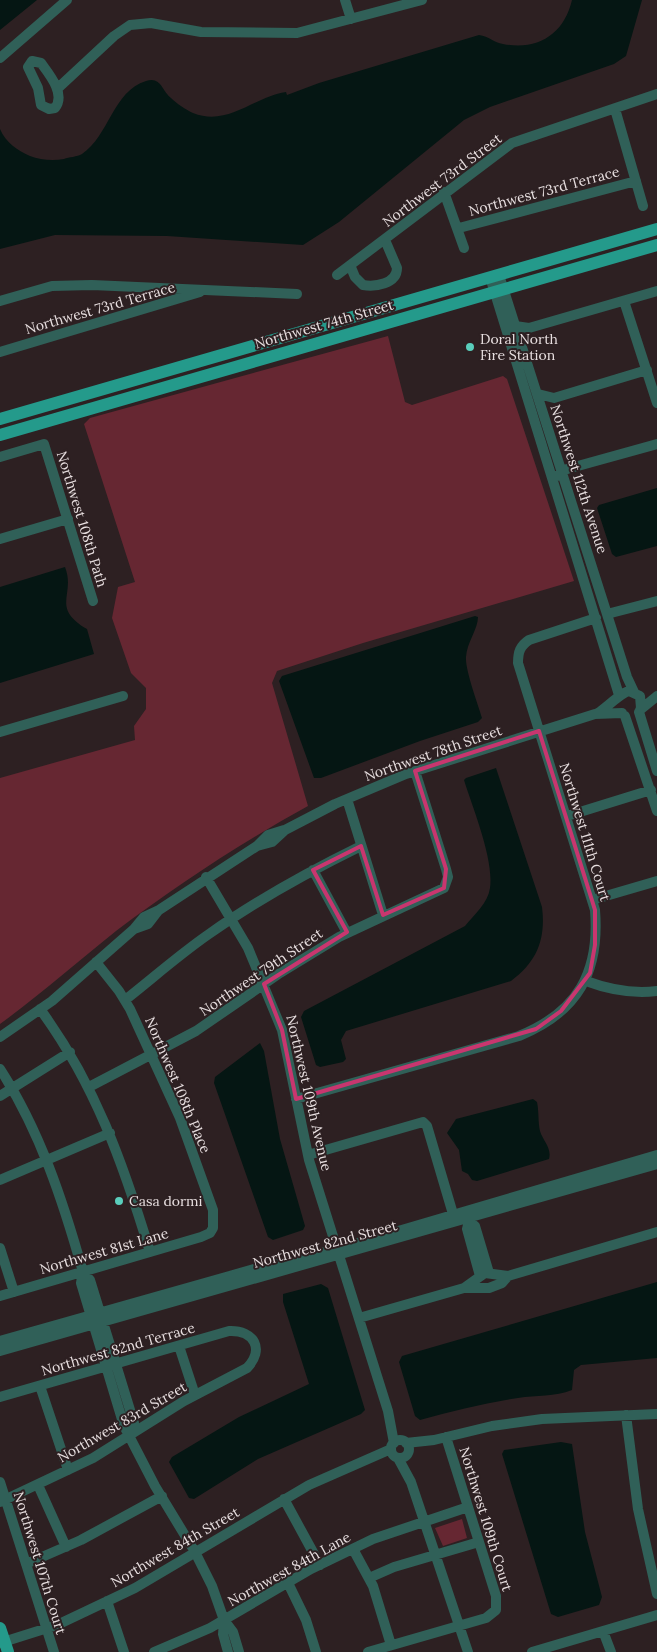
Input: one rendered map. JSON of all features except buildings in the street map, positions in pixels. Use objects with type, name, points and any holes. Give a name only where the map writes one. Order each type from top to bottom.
[{"type":"main road","name":"Northwest 74th Street","points":[[0,419],[657,229]]},
{"type":"main road","name":"Northwest 74th Street","points":[[0,435],[657,245]]},
{"type":"main road","points":[[0,1628],[4,1645]]},
{"type":"street","points":[[0,58],[67,0]]},
{"type":"street","points":[[345,0],[351,18]]},
{"type":"street","points":[[56,89],[114,36],[130,25],[151,23],[217,33],[297,33],[422,0]]},
{"type":"street","name":"Northwest 73rd Street","points":[[337,275],[385,240],[444,192],[512,143],[657,94]]},
{"type":"street","points":[[615,109],[643,206]]},
{"type":"street","name":"Northwest 73rd Terrace","points":[[459,228],[636,181]]},
{"type":"street","points":[[444,192],[459,228],[464,248]]},
{"type":"street","points":[[350,265],[355,277],[362,285],[379,284],[392,279],[397,274],[397,268],[385,240]]},
{"type":"street","name":"Northwest 112th Avenue","points":[[494,276],[618,697]]},
{"type":"street","points":[[0,300],[52,286],[297,294]]},
{"type":"street","name":"Northwest 73rd Terrace","points":[[0,352],[208,290]]},
{"type":"street","name":"Northwest 112th Avenue","points":[[498,290],[515,326],[607,614],[635,692]]},
{"type":"street","points":[[515,326],[530,328],[657,292]]},
{"type":"street","points":[[624,301],[657,403]]},
{"type":"street","points":[[538,394],[554,398],[646,370]]},
{"type":"street","name":"Northwest 108th Path","points":[[0,457],[44,444],[93,602]]},
{"type":"street","points":[[554,483],[562,471],[657,444]]},
{"type":"street","points":[[0,539],[68,519]]},
{"type":"street","points":[[607,614],[657,601]]},
{"type":"street","name":"Northwest 111th Court","points":[[296,1098],[519,1036],[536,1029],[561,1011],[586,981],[595,945],[596,928],[592,900],[518,663],[518,654],[522,645],[529,640],[596,618]]},
{"type":"street","points":[[657,694],[625,692],[618,697],[617,706],[624,715],[657,812]]},
{"type":"street","points":[[635,692],[641,700],[640,710],[657,771]]},
{"type":"street","points":[[624,715],[633,716],[657,694]]},
{"type":"street","points":[[0,732],[124,696]]},
{"type":"street","name":"Northwest 78th Street","points":[[595,714],[618,697]]},
{"type":"street","name":"Northwest 78th Street","points":[[0,1037],[40,1009],[134,930],[148,924],[159,910],[206,877],[257,846],[268,835],[285,830],[347,799],[416,770],[595,714],[624,715]]},
{"type":"street","name":"Northwest 79th Street","points":[[89,1088],[205,1026],[264,984],[347,933],[444,888],[447,882],[446,869],[416,770]]},
{"type":"street","points":[[567,816],[651,790]]},
{"type":"street","points":[[347,799],[383,915]]},
{"type":"street","points":[[125,1000],[180,956],[232,919],[313,870],[361,846]]},
{"type":"street","points":[[313,870],[347,933]]},
{"type":"street","name":"Northwest 109th Avenue","points":[[206,877],[232,919],[264,984],[282,1030],[308,1155],[400,1450],[459,1630],[468,1652]]},
{"type":"street","points":[[592,900],[657,881]]},
{"type":"street","name":"Northwest 108th Place","points":[[96,962],[125,1000],[180,1118],[213,1210],[213,1228]]},
{"type":"street","points":[[586,981],[628,992],[657,991]]},
{"type":"street","points":[[40,1009],[70,1052],[110,1133],[127,1178],[150,1252]]},
{"type":"street","points":[[0,1096],[70,1052]]},
{"type":"street","points":[[0,1069],[32,1128],[47,1161],[83,1272],[90,1280],[96,1318],[110,1366],[134,1423],[130,1435],[162,1496],[195,1552],[212,1586],[224,1620],[233,1632],[239,1652]]},
{"type":"street","points":[[308,1155],[422,1122],[427,1126],[452,1214]]},
{"type":"street","points":[[0,1180],[110,1133]]},
{"type":"street","name":"Northwest 82nd Street","points":[[338,1252],[452,1214],[468,1217],[657,1155]]},
{"type":"street","name":"Northwest 82nd Street","points":[[0,1342],[96,1318],[657,1164]]},
{"type":"street","points":[[468,1217],[476,1226],[484,1274]]},
{"type":"street","name":"Northwest 81st Lane","points":[[0,1296],[201,1237],[210,1233],[213,1228]]},
{"type":"street","points":[[359,1318],[464,1288],[484,1274],[508,1276],[657,1232]]},
{"type":"street","points":[[0,1248],[14,1292]]},
{"type":"street","points":[[464,1288],[477,1290],[489,1288],[502,1283],[508,1276]]},
{"type":"street","name":"Northwest 82nd Street","points":[[0,1352],[96,1318]]},
{"type":"street","name":"Northwest 82nd Terrace","points":[[0,1397],[229,1332],[244,1332],[255,1342],[254,1360]]},
{"type":"street","points":[[179,1346],[195,1395]]},
{"type":"street","name":"Northwest 83rd Street","points":[[3,1500],[68,1470],[195,1395],[247,1368],[254,1360]]},
{"type":"street","points":[[40,1386],[68,1470]]},
{"type":"street","name":"Northwest 84th Street","points":[[4,1645],[136,1588],[309,1485],[358,1464],[389,1456],[400,1450],[434,1440],[492,1426],[534,1420],[657,1414]]},
{"type":"street","points":[[626,1415],[638,1509],[657,1594]]},
{"type":"street","name":"Northwest 109th Court","points":[[446,1437],[496,1596],[496,1610],[486,1618],[459,1630]]},
{"type":"street","name":"Northwest 107th Court","points":[[0,1482],[3,1500],[54,1652]]},
{"type":"street","points":[[38,1485],[66,1547]]},
{"type":"street","points":[[26,1564],[66,1547],[162,1496]]},
{"type":"street","points":[[284,1499],[320,1565]]},
{"type":"street","name":"Northwest 84th Lane","points":[[157,1651],[224,1620],[320,1565],[353,1549],[424,1521],[468,1507]]},
{"type":"street","points":[[369,1578],[479,1542]]},
{"type":"street","points":[[353,1549],[369,1578],[391,1645]]},
{"type":"street","points":[[288,1583],[303,1612],[316,1652]]},
{"type":"street","points":[[108,1601],[124,1652]]},
{"type":"street","points":[[532,1652],[657,1615]]},
{"type":"street","points":[[224,1620],[222,1634],[228,1652]]},
{"type":"street","points":[[368,1652],[459,1630]]},
{"type":"street","name":"Northwest 109th Avenue","points":[[459,1630],[462,1652]]},
{"type":"street","points":[[603,1631],[611,1652]]},
{"type":"highlighted area","points":[[539,731],[595,910],[595,945],[590,973],[561,1011],[536,1029],[296,1099],[282,1030],[264,984],[347,932],[313,870],[361,846],[383,915],[444,888],[446,869],[415,771]]},
{"type":"shaded area","points":[[0,0],[37,0],[0,30]]},
{"type":"shaded area","points":[[572,0],[642,0],[626,56],[614,64],[490,107],[464,120],[339,222],[303,245],[167,236],[55,235],[0,249],[0,129],[12,146],[30,156],[47,160],[64,159],[80,155],[91,146],[126,94],[135,86],[146,81],[158,82],[173,100],[190,112],[206,116],[229,114],[274,95],[286,92],[287,95],[319,83],[479,35],[503,44],[516,46],[538,42],[556,31],[563,22]]},
{"type":"shaded area","points":[[388,336],[405,402],[412,405],[503,376],[507,379],[574,581],[363,643],[277,671],[272,683],[308,806],[234,850],[162,897],[116,931],[0,1024],[0,778],[135,740],[134,726],[146,709],[146,688],[131,673],[112,618],[118,587],[135,582],[84,424],[90,418]]},
{"type":"shaded area","points":[[657,488],[657,546],[616,557],[612,554],[597,508],[599,505]]},
{"type":"shaded area","points":[[65,567],[68,577],[67,607],[76,621],[87,629],[94,654],[0,683],[0,587]]},
{"type":"shaded area","points":[[475,616],[478,617],[478,622],[468,646],[466,663],[482,718],[478,722],[420,741],[321,778],[314,778],[279,681],[282,676]]},
{"type":"shaded area","points":[[496,768],[542,907],[543,929],[538,949],[533,958],[520,974],[511,981],[346,1031],[341,1040],[346,1059],[343,1062],[320,1067],[316,1065],[301,1017],[304,1011],[465,926],[484,904],[490,888],[489,863],[482,834],[464,780]]},
{"type":"shaded area","points":[[260,1043],[264,1051],[280,1139],[305,1226],[303,1230],[273,1240],[268,1237],[214,1083],[215,1077]]},
{"type":"shaded area","points":[[533,1099],[537,1102],[540,1131],[548,1148],[549,1159],[477,1181],[472,1180],[468,1174],[462,1171],[459,1150],[447,1133],[456,1119]]},
{"type":"shaded area","points":[[657,1282],[657,1358],[581,1365],[574,1370],[572,1390],[566,1392],[493,1402],[420,1420],[415,1416],[399,1362],[402,1356]]},
{"type":"shaded area","points":[[321,1284],[328,1288],[365,1410],[361,1414],[258,1459],[194,1499],[189,1498],[169,1462],[172,1457],[239,1417],[309,1384],[283,1302],[283,1294]]},
{"type":"shaded area","points":[[561,1442],[572,1444],[585,1532],[602,1597],[599,1605],[558,1617],[551,1614],[502,1454],[504,1450]]},
{"type":"shaded area","points":[[462,1519],[467,1538],[443,1546],[435,1528]]},
{"type":"place","name":"Doral North Fire Station","points":[[470,347]]},
{"type":"place","name":"Casa dormi","points":[[119,1201]]}]
